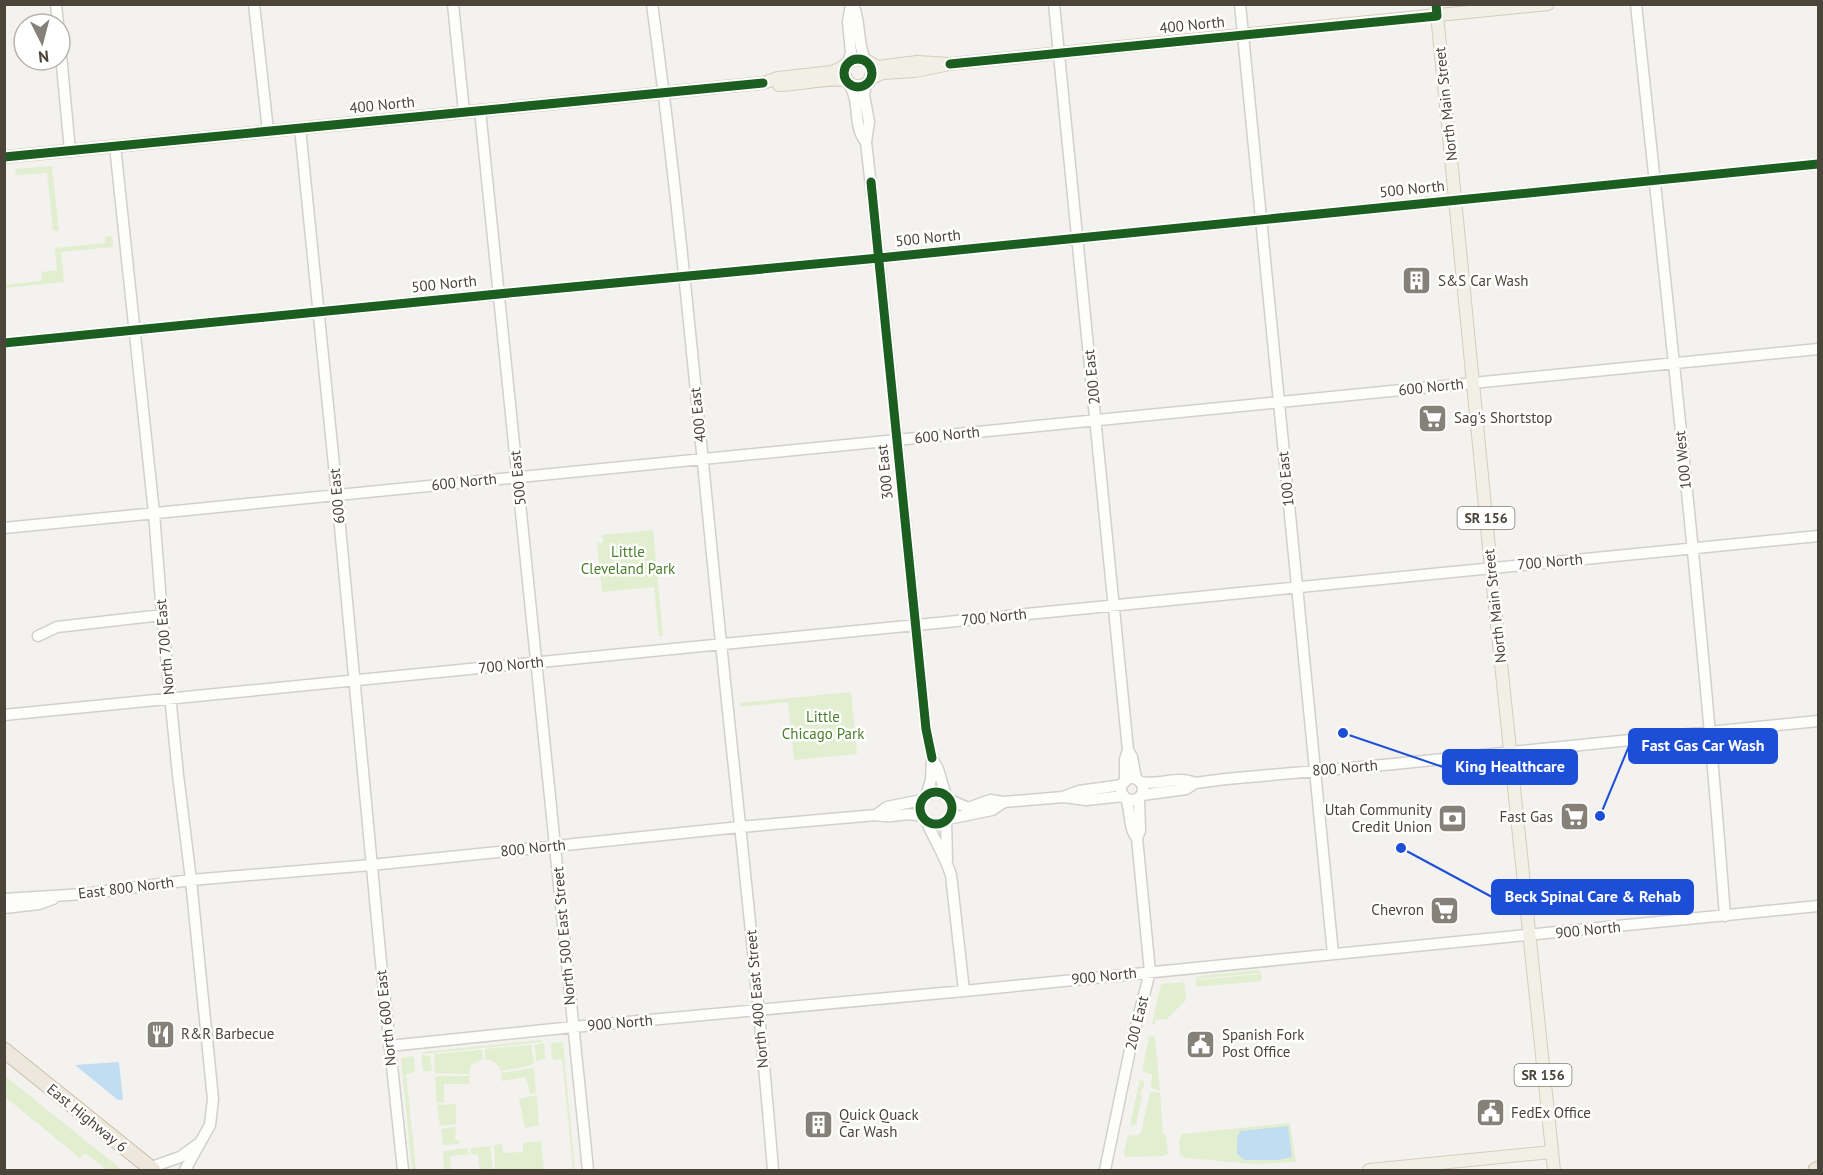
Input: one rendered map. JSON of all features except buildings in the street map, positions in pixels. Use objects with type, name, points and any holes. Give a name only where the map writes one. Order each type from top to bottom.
[{"type":"highway","name":"East Highway 6","points":[[4,1050],[151,1169]]},
{"type":"main road","name":"400 North","points":[[868,81],[883,73],[915,71],[950,64],[1244,35],[1437,10],[1548,4]]},
{"type":"main road","name":"North Main Street","points":[[1437,10],[1491,568],[1554,1170]]},
{"type":"main road","points":[[856,59],[867,62],[872,71],[868,81],[856,87],[848,83],[844,75],[847,64],[856,59]]},
{"type":"main road","name":"400 North","points":[[867,62],[878,67],[917,62],[950,64]]},
{"type":"main road","name":"400 North","points":[[763,83],[778,78],[832,72],[847,64]]},
{"type":"main road","name":"400 North","points":[[4,157],[763,83],[797,84],[832,79],[848,83]]},
{"type":"main road","points":[[1369,1170],[1552,1152]]},
{"type":"street","points":[[254,4],[268,131]]},
{"type":"street","points":[[453,4],[464,112]]},
{"type":"street","name":"400 East","points":[[652,4],[684,276],[740,827]]},
{"type":"street","points":[[852,4],[858,17],[862,52],[867,62]]},
{"type":"street","points":[[847,64],[851,53],[848,30],[852,4]]},
{"type":"street","name":"200 East","points":[[1054,4],[1128,750],[1125,759],[1124,790],[1132,833],[1137,838]]},
{"type":"street","name":"100 East","points":[[1240,4],[1333,954]]},
{"type":"street","name":"100 West","points":[[1636,4],[1693,549],[1725,916]]},
{"type":"street","points":[[63,72],[70,151]]},
{"type":"street","name":"300 East","points":[[868,81],[864,95],[869,122],[866,142],[926,729],[932,758],[931,780],[924,798]]},
{"type":"street","name":"300 East","points":[[848,83],[855,97],[859,131],[866,142]]},
{"type":"street","name":"500 East","points":[[480,110],[556,845]]},
{"type":"street","name":"600 East","points":[[300,128],[355,680],[371,865]]},
{"type":"street","name":"North 700 East","points":[[115,146],[213,1100],[210,1125],[185,1170]]},
{"type":"street","name":"500 North","points":[[4,343],[1818,164]]},
{"type":"street","name":"600 North","points":[[4,528],[1818,349]]},
{"type":"street","name":"700 North","points":[[4,715],[1818,536]]},
{"type":"street","points":[[38,636],[57,627],[162,615]]},
{"type":"street","name":"800 North","points":[[1140,796],[1186,789],[1195,783],[1226,779],[1818,721]]},
{"type":"street","name":"200 East","points":[[1128,750],[1138,781]]},
{"type":"street","name":"300 East","points":[[932,758],[948,798]]},
{"type":"street","points":[[1130,779],[1138,781],[1143,788],[1140,796],[1132,800],[1124,790],[1130,779]]},
{"type":"street","name":"800 North","points":[[1138,781],[1154,784],[1187,780],[1195,783]]},
{"type":"street","points":[[964,991],[953,882],[946,860],[920,809],[924,798],[936,792],[968,808],[990,800],[1004,802],[1063,797],[1079,791],[1124,790]]},
{"type":"street","name":"200 East","points":[[1105,1170],[1131,1045],[1150,972],[1137,838],[1140,831],[1140,796]]},
{"type":"street","name":"800 North","points":[[876,815],[887,807],[924,798]]},
{"type":"street","points":[[946,860],[947,820],[952,810],[948,798]]},
{"type":"street","points":[[924,819],[935,824],[992,810],[1004,802]]},
{"type":"street","name":"800 North","points":[[191,880],[371,865],[876,815],[889,817],[911,813],[924,819]]},
{"type":"street","name":"North 400 East Street","points":[[740,827],[772,1170]]},
{"type":"street","name":"North 500 East Street","points":[[556,845],[588,1170]]},
{"type":"street","name":"North 600 East","points":[[371,865],[403,1170]]},
{"type":"street","name":"East 800 North","points":[[5,901],[191,880]]},
{"type":"street","name":"900 North","points":[[389,1046],[1818,906]]},
{"type":"street","points":[[151,1169],[180,1157],[198,1144]]},
{"type":"green space","points":[[52,166],[59,231],[53,230],[47,173],[18,175],[15,169]]},
{"type":"green space","points":[[112,236],[113,247],[61,252],[64,282],[5,288],[5,285],[41,281],[42,272],[57,270],[56,248],[105,243],[105,237]]},
{"type":"green space","name":"Little Cleveland Park","points":[[653,530],[663,636],[659,637],[654,587],[602,592],[597,543],[603,543],[602,535]]},
{"type":"green space","name":"Little Chicago Park","points":[[851,692],[857,754],[794,760],[788,702],[740,707],[740,703]]},
{"type":"green space","points":[[1259,970],[1261,973],[1195,979],[1199,976]]},
{"type":"green space","points":[[1261,974],[1262,981],[1196,987],[1196,980]]},
{"type":"green space","points":[[1184,982],[1186,1000],[1167,1019],[1155,1020],[1156,1025],[1152,1024],[1161,984]]},
{"type":"green space","points":[[1149,1036],[1155,1037],[1160,1091],[1151,1088],[1152,1075],[1142,1071]]},
{"type":"green space","points":[[541,1040],[543,1042],[422,1054],[423,1052]]},
{"type":"green space","points":[[544,1043],[545,1059],[536,1061],[535,1045]]},
{"type":"green space","points":[[551,1043],[563,1043],[575,1170],[573,1170],[562,1059],[552,1058]]},
{"type":"green space","points":[[531,1045],[534,1063],[532,1065],[501,1071],[495,1062],[485,1059],[485,1049]]},
{"type":"green space","points":[[482,1050],[483,1059],[471,1065],[469,1074],[435,1073],[434,1054]]},
{"type":"green space","points":[[421,1055],[430,1056],[432,1071],[423,1071]]},
{"type":"green space","points":[[414,1056],[415,1072],[406,1074],[416,1170],[412,1170],[401,1058]]},
{"type":"green space","points":[[534,1068],[536,1093],[530,1094],[526,1077],[502,1081],[501,1073]]},
{"type":"green space","points":[[4,1075],[122,1170],[107,1170],[85,1153],[80,1158],[5,1097]]},
{"type":"green space","points":[[437,1076],[469,1076],[470,1084],[444,1084],[444,1102],[437,1103],[435,1078]]},
{"type":"green space","points":[[1140,1079],[1144,1081],[1144,1087],[1140,1094],[1142,1095],[1136,1125],[1130,1126]]},
{"type":"green space","points":[[1150,1092],[1160,1093],[1163,1134],[1166,1135],[1168,1154],[1125,1157],[1128,1135],[1136,1136],[1141,1133]]},
{"type":"green space","points":[[537,1095],[539,1125],[525,1128],[519,1099]]},
{"type":"green space","points":[[456,1104],[456,1124],[440,1126],[437,1105]]},
{"type":"green space","points":[[1290,1123],[1296,1162],[1255,1164],[1186,1158],[1180,1155],[1179,1141],[1182,1134]]},
{"type":"green space","points":[[456,1127],[455,1140],[459,1140],[459,1144],[443,1145],[441,1129]]},
{"type":"green space","points":[[541,1141],[544,1170],[495,1170],[494,1145],[502,1144],[503,1153],[523,1152],[523,1143]]},
{"type":"green space","points":[[490,1146],[493,1170],[480,1170],[478,1155],[471,1154],[471,1148]]},
{"type":"green space","points":[[467,1148],[469,1154],[450,1156],[451,1170],[444,1170],[443,1151]]},
{"type":"water","points":[[119,1062],[123,1100],[118,1100],[75,1065]]},
{"type":"water","points":[[1288,1126],[1292,1157],[1278,1160],[1245,1160],[1237,1154],[1237,1139],[1240,1131]]},
{"type":"cycle path","points":[[950,64],[1437,16],[1436,4]]},
{"type":"cycle path","points":[[858,59],[868,63],[872,73],[868,83],[858,87],[848,83],[844,73],[848,63],[858,59]]},
{"type":"cycle path","points":[[4,157],[763,83]]},
{"type":"cycle path","points":[[4,343],[1818,164]]},
{"type":"cycle path","points":[[871,182],[926,729],[932,758]]},
{"type":"cycle path","points":[[936,792],[947,797],[952,808],[947,819],[936,824],[925,819],[920,808],[925,797],[936,792]]},
{"type":"place","name":"S&S Car Wash","points":[[1417,281]]},
{"type":"place","name":"Sag's Shortstop","points":[[1433,418]]},
{"type":"place","name":"King Healthcare","points":[[1343,733]]},
{"type":"place","name":"Fast Gas Car Wash","points":[[1600,816]]},
{"type":"place","name":"Fast Gas","points":[[1574,817]]},
{"type":"place","name":"Utah Community Credit Union","points":[[1453,819]]},
{"type":"place","name":"Beck Spinal Care & Rehab","points":[[1401,848]]},
{"type":"place","name":"Chevron","points":[[1445,910]]},
{"type":"place","name":"R&R Barbecue","points":[[160,1034]]},
{"type":"place","name":"Spanish Fork Post Office","points":[[1201,1044]]},
{"type":"place","name":"FedEx Office","points":[[1490,1113]]},
{"type":"place","name":"Quick Quack Car Wash","points":[[818,1124]]}]
